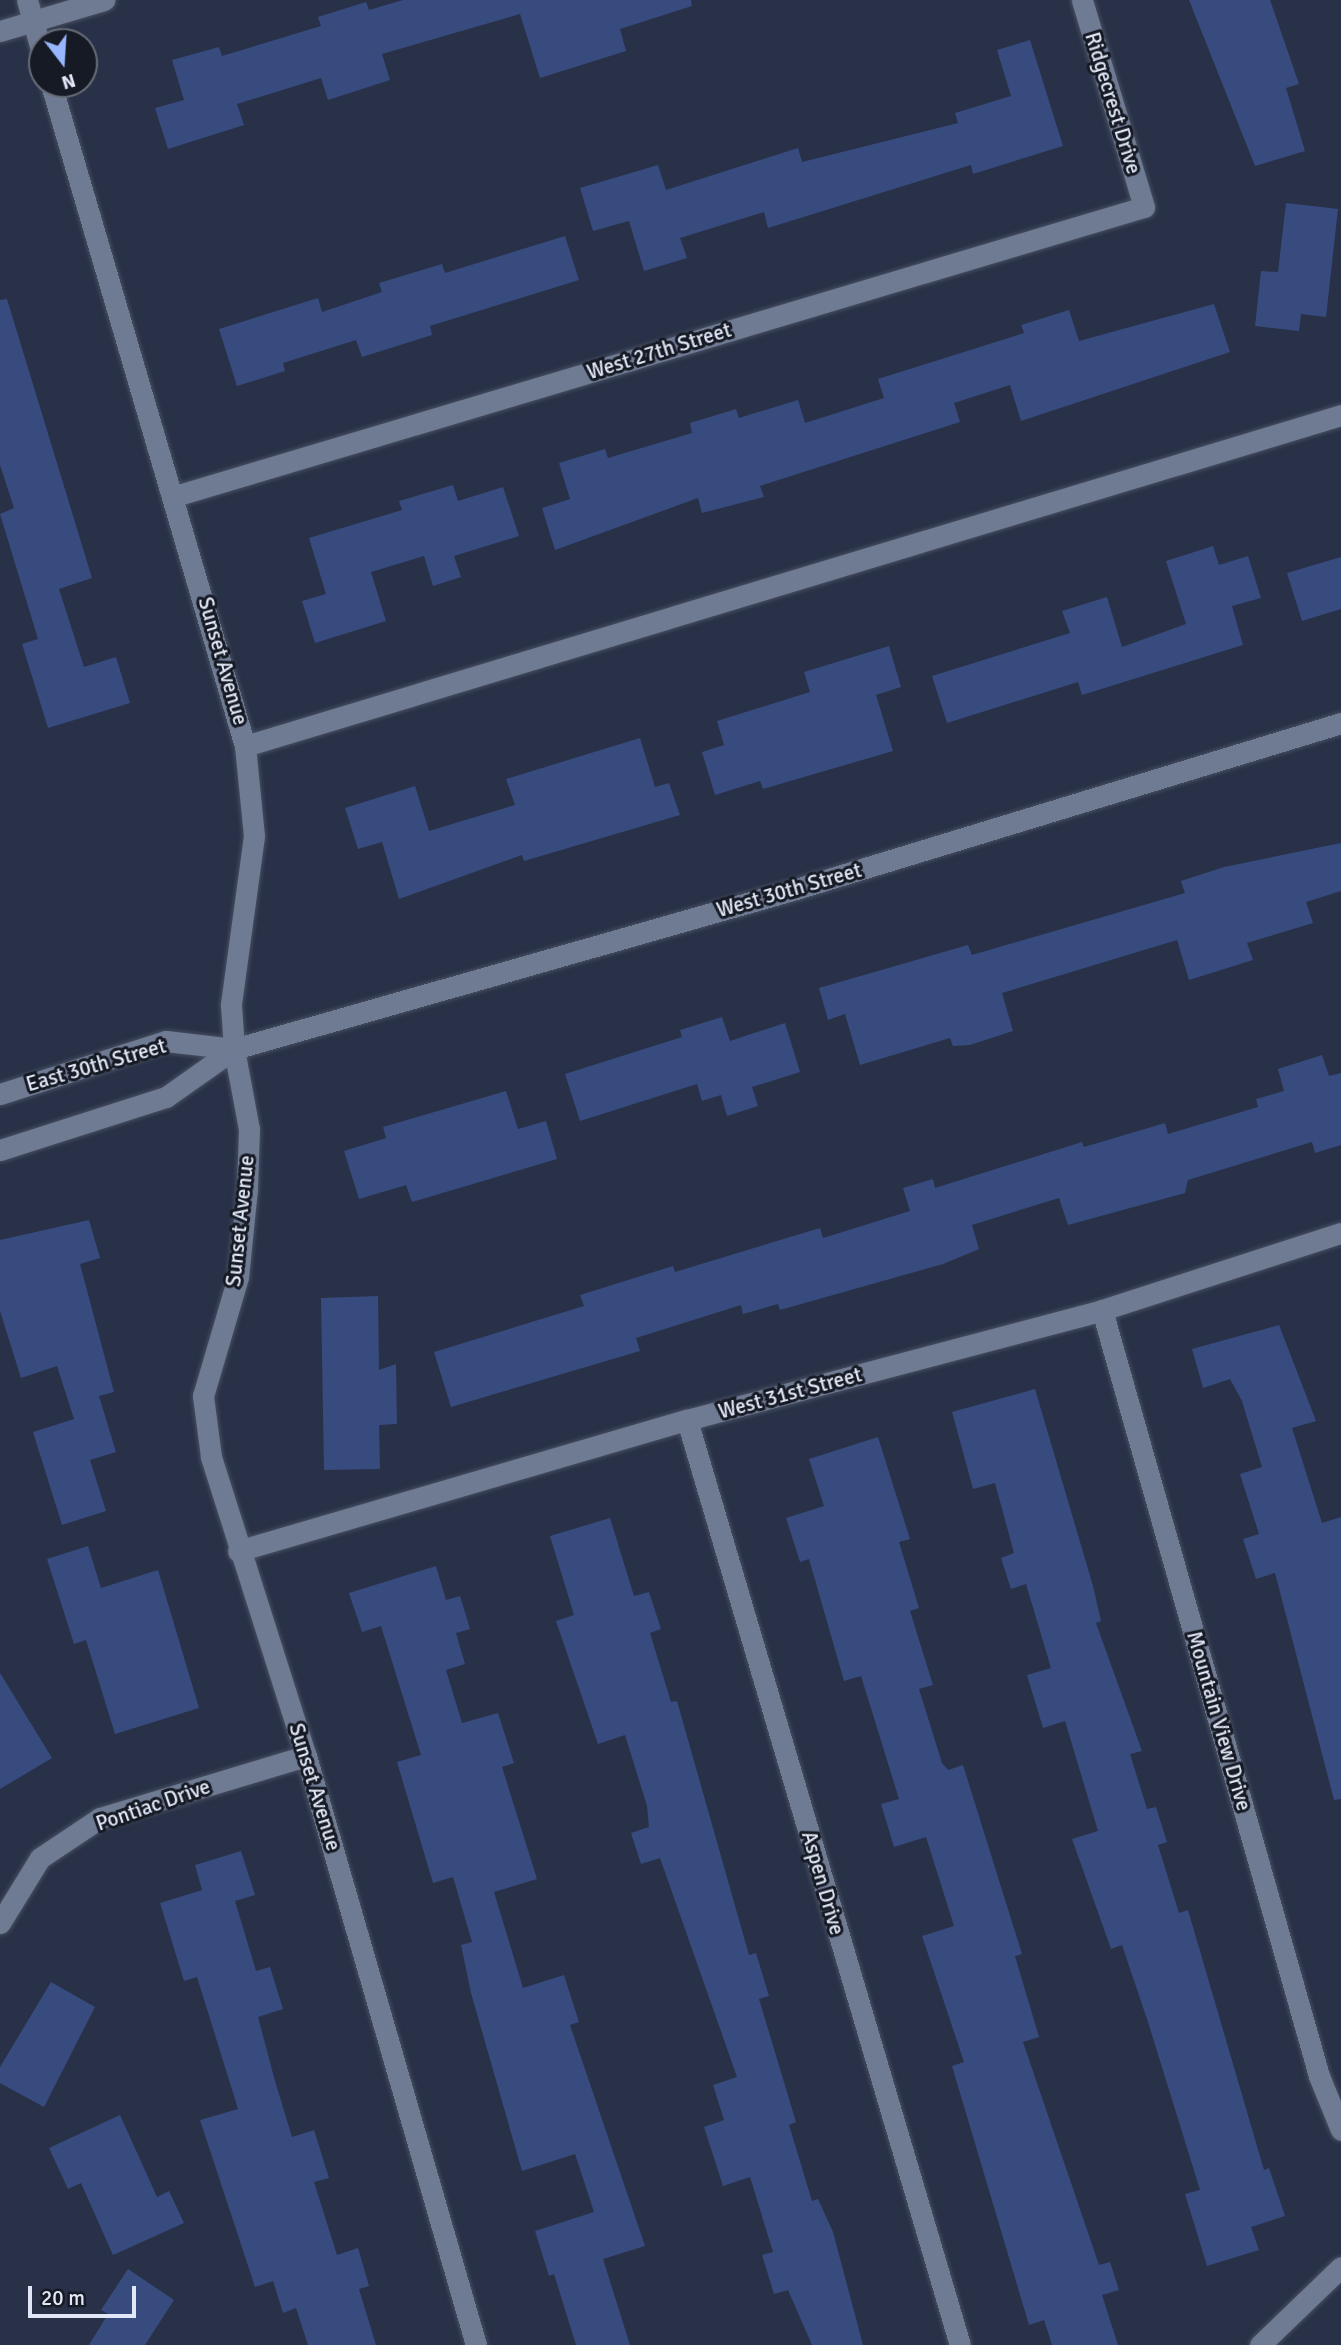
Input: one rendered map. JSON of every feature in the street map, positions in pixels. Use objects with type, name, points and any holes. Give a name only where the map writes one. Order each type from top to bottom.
[{"type":"street","points":[[27,0],[35,28]]},
{"type":"street","points":[[0,32],[104,0]]},
{"type":"street","name":"Ridgecrest Drive","points":[[1082,0],[1144,206]]},
{"type":"street","name":"Sunset Avenue","points":[[55,98],[175,496],[245,746],[254,836],[231,1005],[234,1049],[249,1129],[247,1189],[237,1277],[203,1396],[211,1457],[238,1551],[306,1756],[476,2345]]},
{"type":"street","name":"West 27th Street","points":[[175,496],[1144,206]]},
{"type":"street","points":[[245,746],[1341,415]]},
{"type":"street","name":"West 30th Street","points":[[234,1049],[796,889],[1341,723]]},
{"type":"street","name":"East 30th Street","points":[[0,1094],[166,1041],[234,1049]]},
{"type":"street","points":[[0,1150],[166,1097],[234,1049]]},
{"type":"street","name":"West 31st Street","points":[[238,1551],[687,1420],[1102,1310],[1341,1233]]},
{"type":"street","name":"Mountain View Drive","points":[[1102,1310],[1319,2076],[1341,2130]]},
{"type":"street","name":"Aspen Drive","points":[[687,1420],[960,2345]]},
{"type":"street","name":"Pontiac Drive","points":[[0,1923],[40,1858],[100,1818],[306,1756]]},
{"type":"street","points":[[1261,2345],[1341,2267]]},
{"type":"building","points":[[403,0],[691,0],[692,6],[620,29],[626,51],[540,78],[520,14],[382,54],[390,80],[328,100],[321,78],[237,104],[244,125],[168,149],[155,108],[184,100],[172,60],[219,47],[222,56],[321,26],[318,17],[366,2],[369,10]]},
{"type":"building","points":[[1189,0],[1270,0],[1299,84],[1286,88],[1305,151],[1255,166]]},
{"type":"building","points":[[1030,40],[1063,146],[973,174],[971,165],[768,228],[764,212],[680,238],[687,258],[644,271],[629,221],[593,231],[580,188],[658,165],[666,190],[798,148],[802,162],[958,123],[955,113],[1011,96],[997,50]]},
{"type":"building","points":[[1286,203],[1338,209],[1326,317],[1301,314],[1299,331],[1255,326],[1261,271],[1278,272]]},
{"type":"building","points":[[565,236],[579,280],[430,326],[432,335],[362,357],[356,340],[283,363],[285,371],[237,386],[219,329],[318,298],[322,312],[382,292],[379,283],[442,264],[445,273]]},
{"type":"building","points":[[7,299],[92,578],[59,589],[84,667],[116,657],[130,703],[48,728],[22,644],[38,639],[0,514],[14,508],[0,465],[0,300]]},
{"type":"building","points":[[1214,304],[1230,352],[1021,421],[1010,385],[954,403],[960,422],[760,486],[764,497],[702,513],[698,498],[555,550],[542,508],[570,499],[559,463],[605,449],[608,458],[692,433],[690,423],[736,409],[739,418],[798,400],[805,423],[884,398],[878,379],[1024,333],[1021,325],[1069,310],[1079,341]]},
{"type":"building","points":[[453,485],[458,501],[503,487],[519,536],[454,556],[461,577],[433,586],[424,556],[371,572],[386,621],[315,643],[302,601],[326,594],[309,538],[402,510],[399,501]]},
{"type":"building","points":[[1213,546],[1219,565],[1248,556],[1261,598],[1232,606],[1243,645],[1082,695],[1078,682],[947,723],[932,676],[1070,633],[1062,611],[1107,597],[1122,647],[1186,624],[1166,561]]},
{"type":"building","points":[[1341,557],[1341,609],[1302,621],[1287,573]]},
{"type":"building","points":[[889,646],[901,687],[876,695],[893,751],[763,789],[760,781],[715,795],[702,752],[724,745],[717,721],[810,692],[804,672]]},
{"type":"building","points":[[640,738],[655,787],[669,783],[680,815],[524,861],[522,855],[399,899],[382,842],[358,849],[345,808],[415,786],[429,831],[515,805],[506,779]]},
{"type":"building","points":[[1341,843],[1341,891],[1306,902],[1313,923],[1247,943],[1253,960],[1189,980],[1177,940],[1002,993],[1013,1031],[970,1045],[953,1046],[950,1038],[860,1065],[845,1014],[828,1020],[819,988],[968,945],[972,955],[1185,893],[1181,881],[1224,867]]},
{"type":"building","points":[[722,1017],[730,1041],[785,1023],[800,1072],[752,1087],[758,1106],[727,1116],[721,1095],[702,1101],[697,1084],[580,1121],[565,1074],[682,1037],[680,1030]]},
{"type":"building","points":[[1322,1055],[1329,1076],[1341,1073],[1341,1145],[1315,1153],[1312,1142],[1188,1180],[1185,1193],[1068,1225],[1059,1198],[972,1225],[979,1249],[943,1264],[780,1310],[778,1304],[743,1314],[741,1305],[636,1338],[640,1351],[451,1407],[434,1352],[584,1306],[580,1295],[673,1266],[675,1272],[820,1228],[823,1238],[910,1211],[903,1188],[933,1179],[935,1188],[1082,1142],[1084,1147],[1165,1123],[1168,1134],[1258,1107],[1256,1099],[1284,1091],[1278,1069]]},
{"type":"building","points":[[506,1091],[518,1129],[546,1121],[557,1159],[412,1202],[406,1185],[359,1199],[344,1151],[386,1138],[383,1127]]},
{"type":"building","points":[[89,1220],[100,1258],[80,1264],[114,1392],[99,1396],[116,1452],[90,1460],[106,1511],[62,1525],[33,1432],[74,1419],[57,1366],[21,1378],[0,1311],[0,1240]]},
{"type":"building","points":[[378,1296],[379,1370],[396,1364],[397,1424],[379,1425],[380,1469],[324,1470],[321,1298]]},
{"type":"building","points":[[1279,1325],[1316,1421],[1292,1428],[1322,1523],[1341,1517],[1341,1799],[1334,1800],[1275,1573],[1256,1579],[1243,1539],[1259,1534],[1240,1474],[1262,1467],[1242,1401],[1230,1379],[1203,1388],[1192,1349]]},
{"type":"building","points":[[1035,1389],[1093,1586],[1101,1621],[1096,1623],[1142,1751],[1130,1754],[1147,1809],[1156,1807],[1167,1842],[1158,1845],[1179,1913],[1188,1910],[1264,2170],[1269,2168],[1285,2216],[1251,2227],[1259,2250],[1207,2266],[1185,2194],[1200,2190],[1148,2022],[1122,1945],[1111,1949],[1072,1839],[1098,1831],[1065,1721],[1043,1728],[1027,1675],[1051,1668],[1026,1584],[1011,1589],[1001,1558],[1014,1553],[995,1483],[973,1489],[952,1412]]},
{"type":"building","points":[[878,1437],[910,1539],[899,1542],[919,1608],[910,1611],[933,1685],[919,1689],[942,1763],[948,1770],[963,1765],[1022,1954],[1015,1956],[1039,2037],[1023,2042],[1099,2265],[1110,2262],[1119,2290],[1102,2295],[1118,2345],[1052,2345],[1044,2320],[1029,2325],[952,2066],[964,2062],[922,1936],[954,1926],[926,1837],[894,1847],[881,1804],[899,1799],[861,1676],[844,1681],[809,1559],[800,1562],[786,1518],[824,1506],[809,1459]]},
{"type":"building","points":[[610,1518],[634,1596],[649,1592],[661,1629],[650,1633],[671,1702],[677,1701],[749,1955],[756,1953],[769,1996],[759,1999],[796,2122],[789,2125],[812,2201],[818,2199],[833,2232],[863,2345],[812,2345],[788,2290],[774,2294],[762,2255],[773,2252],[750,2177],[723,2186],[704,2127],[724,2120],[713,2085],[737,2077],[660,1858],[641,1864],[631,1833],[649,1827],[647,1806],[625,1735],[598,1744],[556,1621],[574,1615],[550,1536]]},
{"type":"building","points":[[88,1546],[101,1588],[158,1570],[199,1708],[115,1734],[86,1640],[74,1644],[47,1559]]},
{"type":"building","points":[[436,1566],[446,1600],[460,1596],[470,1629],[456,1633],[465,1664],[446,1670],[462,1723],[498,1713],[514,1763],[502,1767],[537,1879],[494,1892],[523,1988],[564,1975],[579,2022],[570,2025],[645,2246],[603,2259],[630,2345],[576,2345],[554,2274],[549,2276],[535,2231],[594,2212],[575,2154],[522,2171],[471,1993],[461,1945],[472,1942],[453,1877],[433,1883],[397,1762],[421,1755],[381,1626],[362,1632],[349,1593]]},
{"type":"building","points":[[0,1673],[52,1758],[0,1789]]},
{"type":"building","points":[[241,1851],[255,1895],[235,1901],[256,1971],[270,1967],[283,2009],[258,2017],[275,2081],[292,2137],[314,2130],[329,2178],[314,2182],[337,2255],[358,2248],[369,2286],[359,2289],[376,2345],[308,2345],[296,2308],[283,2313],[273,2281],[255,2287],[200,2120],[238,2109],[197,1977],[184,1981],[160,1903],[202,1890],[195,1865]]},
{"type":"building","points":[[51,1982],[95,2007],[44,2107],[0,2083],[0,2067]]},
{"type":"building","points":[[120,2115],[157,2197],[169,2191],[184,2223],[113,2255],[81,2183],[68,2189],[49,2148]]},
{"type":"building","points":[[128,2269],[174,2300],[145,2345],[89,2345],[108,2314],[101,2310]]}]
